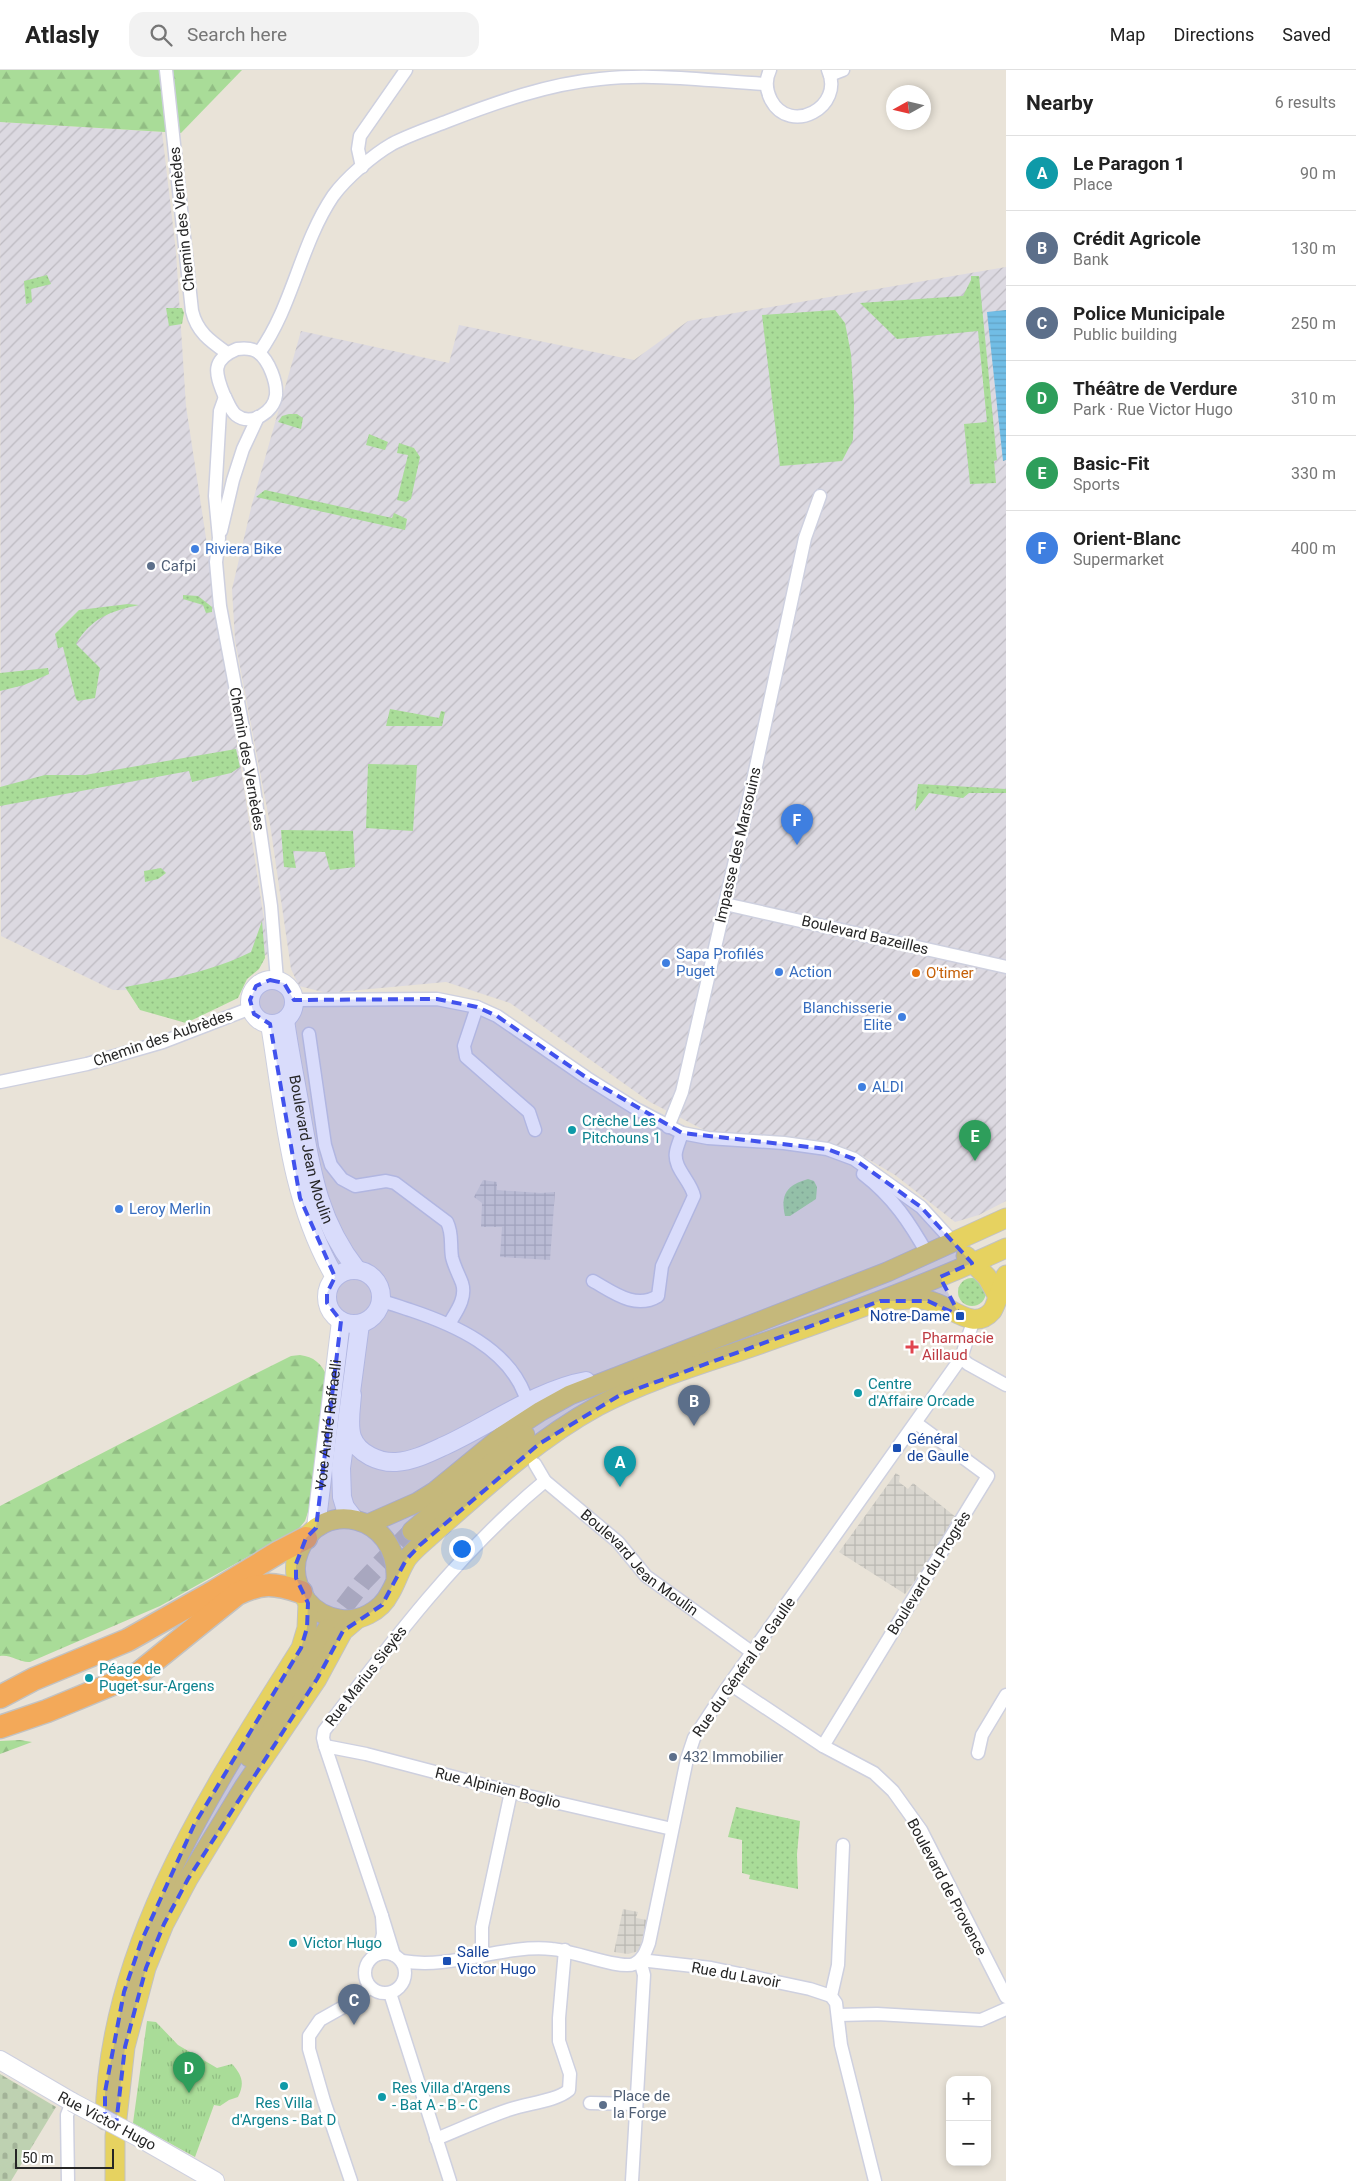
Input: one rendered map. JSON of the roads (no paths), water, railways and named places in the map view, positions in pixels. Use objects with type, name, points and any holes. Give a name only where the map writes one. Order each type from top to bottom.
[{"type":"highway","points":[[0,1697],[34,1679],[128,1640],[215,1591],[311,1533]]},
{"type":"highway","points":[[0,1727],[47,1711],[139,1673],[237,1594],[254,1586],[282,1586],[304,1597]]},
{"type":"main road","points":[[105,2181],[105,2092],[124,1992],[141,1942],[165,1886],[209,1797],[302,1648],[307,1628],[304,1597],[296,1578],[296,1564],[299,1550],[311,1533],[328,1521],[362,1522],[404,1510],[434,1492],[501,1437],[570,1395],[928,1255],[1006,1218]]},
{"type":"main road","points":[[954,1243],[987,1277],[1000,1299]]},
{"type":"main road","points":[[304,1597],[318,1612],[330,1618],[343,1620],[357,1619],[370,1614],[382,1605],[391,1593],[406,1560],[420,1545],[539,1444],[596,1407],[620,1395],[675,1374],[880,1301],[1006,1248]]},
{"type":"main road","points":[[928,1255],[940,1277],[967,1317]]},
{"type":"main road","points":[[880,1301],[916,1299],[936,1303],[967,1317],[984,1318],[1000,1299],[1006,1276]]},
{"type":"main road","points":[[412,1531],[522,1437],[619,1375]]},
{"type":"main road","points":[[362,1522],[379,1531],[391,1547],[396,1566],[396,1579]]},
{"type":"main road","points":[[115,2181],[115,2136],[125,2047],[146,1968],[164,1924],[188,1879],[244,1787],[317,1679],[343,1631],[357,1619]]},
{"type":"main road","points":[[165,1886],[241,1770],[327,1629]]},
{"type":"street","name":"Chemin des Vernèdes","points":[[166,70],[192,311],[195,324],[200,332],[226,353]]},
{"type":"street","points":[[362,166],[358,150],[360,136],[406,70]]},
{"type":"street","points":[[770,70],[766,84],[768,95],[774,105],[782,112],[804,117],[814,113],[823,106],[829,96],[832,85],[829,73],[843,70]]},
{"type":"street","points":[[259,353],[279,319],[316,225],[334,195],[362,166],[392,144],[489,106],[548,88],[600,79],[657,78],[766,84]]},
{"type":"street","points":[[243,348],[259,353],[270,369],[276,394],[271,410],[258,417],[249,419],[237,416],[230,409],[217,376],[220,360],[226,353],[243,348]]},
{"type":"street","name":"Chemin des Vernèdes","points":[[219,538],[215,496],[216,466],[220,411],[225,397]]},
{"type":"street","name":"Chemin des Vernèdes","points":[[258,417],[243,449],[219,538],[216,562],[220,606],[253,781],[271,906],[277,980]]},
{"type":"street","name":"Impasse des Marsouins","points":[[668,1126],[682,1092],[782,650],[805,538],[820,496]]},
{"type":"street","name":"Boulevard Bazeilles","points":[[725,904],[1006,966]]},
{"type":"street","points":[[270,980],[277,980],[289,987],[294,1000],[291,1014],[278,1022],[259,1019],[251,1008],[252,993],[256,986],[270,980]]},
{"type":"street","points":[[294,1000],[437,999],[476,1007],[498,1016],[587,1078],[682,1133],[708,1138],[827,1149],[854,1158],[921,1207],[954,1243]]},
{"type":"street","points":[[476,1007],[464,1046],[466,1057],[529,1112],[535,1130]]},
{"type":"street","name":"Chemin des Aubrèdes","points":[[0,1082],[88,1064],[163,1042],[251,1008]]},
{"type":"street","name":"Boulevard Jean Moulin","points":[[278,1022],[322,1210],[345,1255],[358,1270]]},
{"type":"street","name":"Boulevard Jean Moulin","points":[[278,1022],[300,1198],[318,1242],[336,1278]]},
{"type":"street","points":[[309,1034],[325,1145],[331,1165],[342,1180],[355,1186],[386,1181],[394,1183],[447,1222],[452,1231],[452,1257],[463,1286],[463,1294],[460,1305],[449,1324]]},
{"type":"street","points":[[682,1133],[687,1140],[708,1146],[810,1153],[846,1164],[864,1174],[889,1196],[904,1214],[928,1255]]},
{"type":"street","points":[[593,1281],[630,1301],[652,1300],[658,1296],[662,1266],[694,1196],[692,1186],[676,1163],[675,1154],[682,1133]]},
{"type":"street","points":[[358,1270],[366,1273],[378,1284],[380,1301],[374,1315],[360,1324],[342,1321],[331,1312],[327,1303],[327,1293],[330,1285],[336,1278],[342,1273],[358,1270]]},
{"type":"street","points":[[380,1301],[449,1324],[466,1332],[502,1361],[519,1380],[525,1395]]},
{"type":"street","name":"Rue du Général de Gaulle","points":[[640,1960],[646,1952],[649,1943],[678,1797],[694,1738],[730,1684],[961,1358],[967,1317]]},
{"type":"street","name":"Voie André Raffaelli","points":[[311,1533],[342,1321]]},
{"type":"street","name":"Voie André Raffaelli","points":[[360,1324],[352,1395],[344,1441],[340,1487],[345,1507],[362,1522]]},
{"type":"street","points":[[961,1358],[975,1369],[1006,1385]]},
{"type":"street","points":[[352,1395],[351,1431],[357,1445],[372,1457],[385,1462],[397,1462],[411,1459],[442,1447],[554,1391],[580,1382],[619,1375]]},
{"type":"street","name":"Boulevard du Progrès","points":[[823,1746],[988,1476],[916,1423]]},
{"type":"street","name":"Boulevard Jean Moulin","points":[[535,1464],[545,1481],[618,1542],[646,1576],[753,1652]]},
{"type":"street","name":"Rue Marius Sieyès","points":[[398,1958],[322,1738],[324,1730],[390,1642],[488,1532],[545,1481]]},
{"type":"street","name":"Boulevard de Provence","points":[[730,1684],[823,1746],[874,1773],[893,1791],[915,1822],[1006,1997]]},
{"type":"street","points":[[978,1753],[982,1735],[1006,1695]]},
{"type":"street","name":"Rue Alpinien Boglio","points":[[325,1746],[366,1754],[510,1792],[672,1829]]},
{"type":"street","points":[[482,1956],[482,1927],[510,1792]]},
{"type":"street","points":[[843,1845],[838,1965],[831,1996],[836,2003],[842,2045],[875,2181]]},
{"type":"street","points":[[378,1954],[383,1934],[382,1916]]},
{"type":"street","name":"Rue du Lavoir","points":[[426,1965],[539,1948],[565,1950],[619,1964],[633,1964],[640,1960],[711,1968],[831,1996]]},
{"type":"street","points":[[436,2139],[508,2110],[562,2096],[569,2090],[570,2074],[559,2041],[559,2018],[565,1950]]},
{"type":"street","points":[[384,1953],[426,1965],[404,1981],[396,1991],[390,1993],[379,1993],[370,1986],[365,1975],[366,1968],[372,1957],[384,1953]]},
{"type":"street","points":[[398,1958],[405,1968],[404,1981]]},
{"type":"street","points":[[632,2181],[644,1974],[640,1960]]},
{"type":"street","points":[[351,2181],[324,2101],[309,2049],[309,2036],[320,2020],[352,2002],[370,1986]]},
{"type":"street","points":[[390,1993],[450,2181]]},
{"type":"street","points":[[838,2015],[877,2014],[981,2020],[1006,2009]]},
{"type":"street","name":"Rue Victor Hugo","points":[[0,2060],[216,2181]]},
{"type":"street","points":[[68,2181],[67,2115],[72,2102]]},
{"type":"street","points":[[590,2102],[636,2104]]},
{"type":"water","points":[[1006,310],[1006,460],[1003,461],[987,312]]},
{"type":"tunnel","points":[[327,1629],[363,1582],[412,1531]]},
{"type":"place","name":"Riviera Bike","points":[[195,549]]},
{"type":"place","name":"Cafpi","points":[[151,566]]},
{"type":"place","name":"Orient-Blanc","points":[[797,845]]},
{"type":"place","name":"Sapa Profilés Puget","points":[[666,963]]},
{"type":"place","name":"Action","points":[[779,972]]},
{"type":"place","name":"O'timer","points":[[916,973]]},
{"type":"place","name":"Blanchisserie Elite","points":[[902,1017]]},
{"type":"place","name":"ALDI","points":[[862,1087]]},
{"type":"place","name":"Crèche Les Pitchouns 1","points":[[572,1130]]},
{"type":"place","name":"Basic-Fit","points":[[975,1161]]},
{"type":"place","name":"Leroy Merlin","points":[[119,1209]]},
{"type":"place","name":"Notre-Dame","points":[[960,1316]]},
{"type":"place","name":"Pharmacie Aillaud","points":[[912,1347]]},
{"type":"place","name":"Centre d'Affaire Orcade","points":[[858,1393]]},
{"type":"place","name":"Crédit Agricole","points":[[694,1426]]},
{"type":"place","name":"Général de Gaulle","points":[[897,1448]]},
{"type":"place","name":"Le Paragon 1","points":[[620,1487]]},
{"type":"place","name":"Péage de Puget-sur-Argens","points":[[89,1678]]},
{"type":"place","name":"432 Immobilier","points":[[673,1757]]},
{"type":"place","name":"Victor Hugo","points":[[293,1943]]},
{"type":"place","name":"Salle Victor Hugo","points":[[447,1961]]},
{"type":"place","name":"Police Municipale","points":[[354,2025]]},
{"type":"place","name":"Res Villa d'Argens - Bat D","points":[[284,2086]]},
{"type":"place","name":"Théâtre de Verdure","points":[[189,2093]]},
{"type":"place","name":"Res Villa d'Argens - Bat A - B - C","points":[[382,2097]]},
{"type":"place","name":"Place de la Forge","points":[[603,2105]]}]
